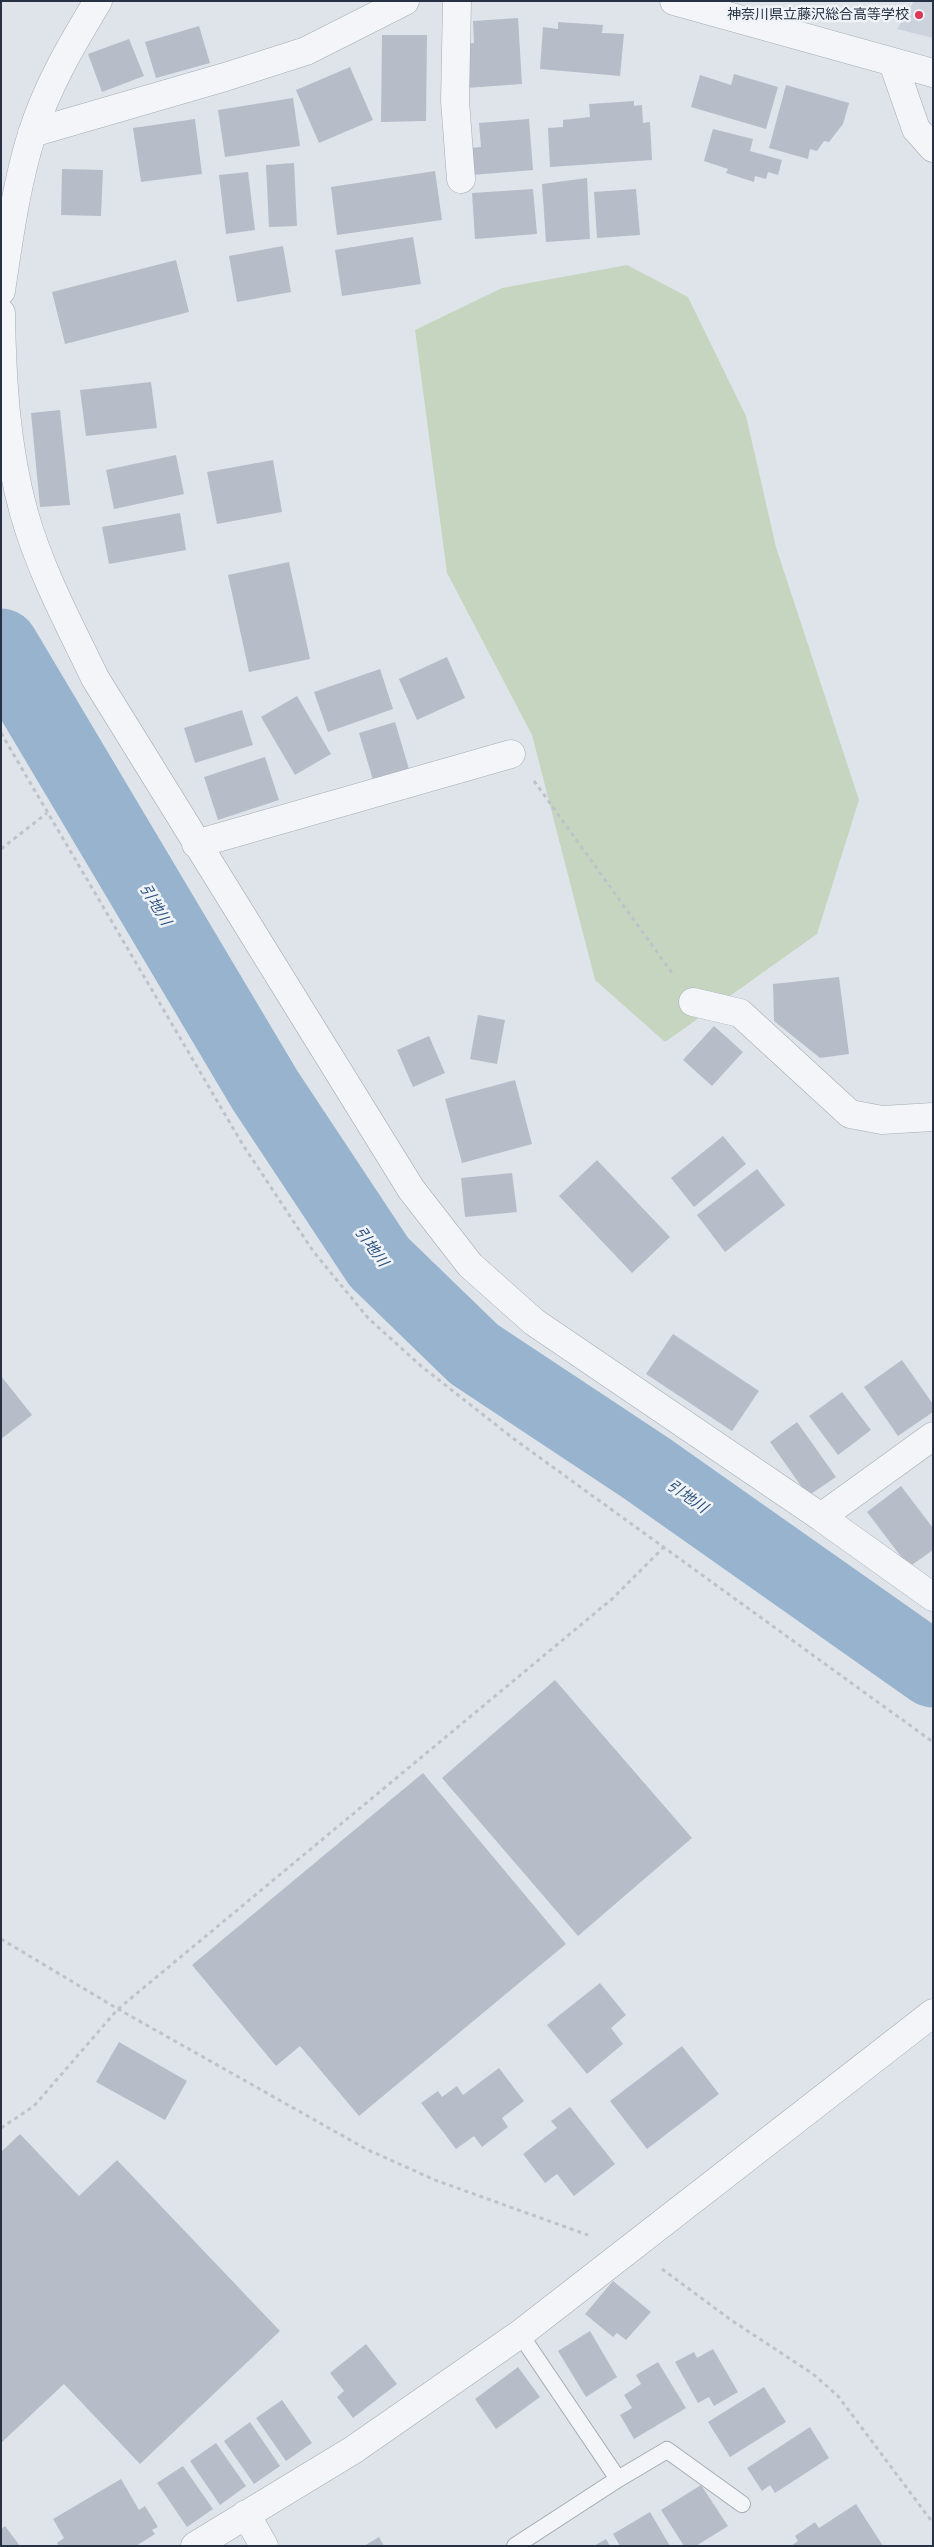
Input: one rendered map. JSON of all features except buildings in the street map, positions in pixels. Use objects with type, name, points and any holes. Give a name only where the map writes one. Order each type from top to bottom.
[{"type":"street","points":[[1,291],[16,197],[32,133],[62,59],[98,1]]},
{"type":"street","points":[[32,133],[225,77],[306,51],[405,1]]},
{"type":"street","points":[[457,1],[455,101],[461,179]]},
{"type":"street","points":[[674,1],[933,73]]},
{"type":"street","points":[[893,63],[916,129],[933,148]]},
{"type":"street","points":[[1,313],[2,370],[10,442],[24,513],[55,593],[94,678],[411,1189],[470,1265],[534,1322],[821,1516],[933,1597]]},
{"type":"street","points":[[196,844],[511,754]]},
{"type":"street","points":[[693,1002],[740,1013],[850,1114],[882,1120],[933,1117]]},
{"type":"street","points":[[821,1516],[933,1436]]},
{"type":"street","points":[[195,2546],[353,2450],[520,2334],[933,2013]]},
{"type":"street","points":[[246,2514],[264,2546]]},
{"type":"lane","points":[[520,2334],[618,2479]]},
{"type":"lane","points":[[515,2546],[618,2479],[667,2450],[742,2504]]},
{"type":"path","points":[[1,733],[243,1145],[313,1251],[368,1318],[421,1366],[514,1439],[933,1742]]},
{"type":"path","points":[[511,754],[542,790],[693,1002]]},
{"type":"path","points":[[1,849],[47,813]]},
{"type":"path","points":[[1,2128],[34,2106],[118,2009],[612,1599],[664,1547]]},
{"type":"path","points":[[1,1939],[118,2009],[366,2149],[435,2180],[628,2250],[666,2272],[731,2320],[813,2374],[838,2396],[933,2523]]},
{"type":"shaded area","name":"神奈川県立藤沢総合高等学校","points":[[914,1],[933,1],[933,38],[897,29]]},
{"type":"green space","points":[[627,265],[688,297],[746,416],[776,547],[859,800],[817,934],[665,1042],[595,980],[532,735],[447,573],[415,330],[502,288]]},
{"type":"waterway","name":"引地川","points":[[1,646],[265,1090],[379,1262],[474,1354],[646,1468],[933,1670]]},
{"type":"place","name":"神奈川県立藤沢総合高等学校","points":[[919,15]]}]
